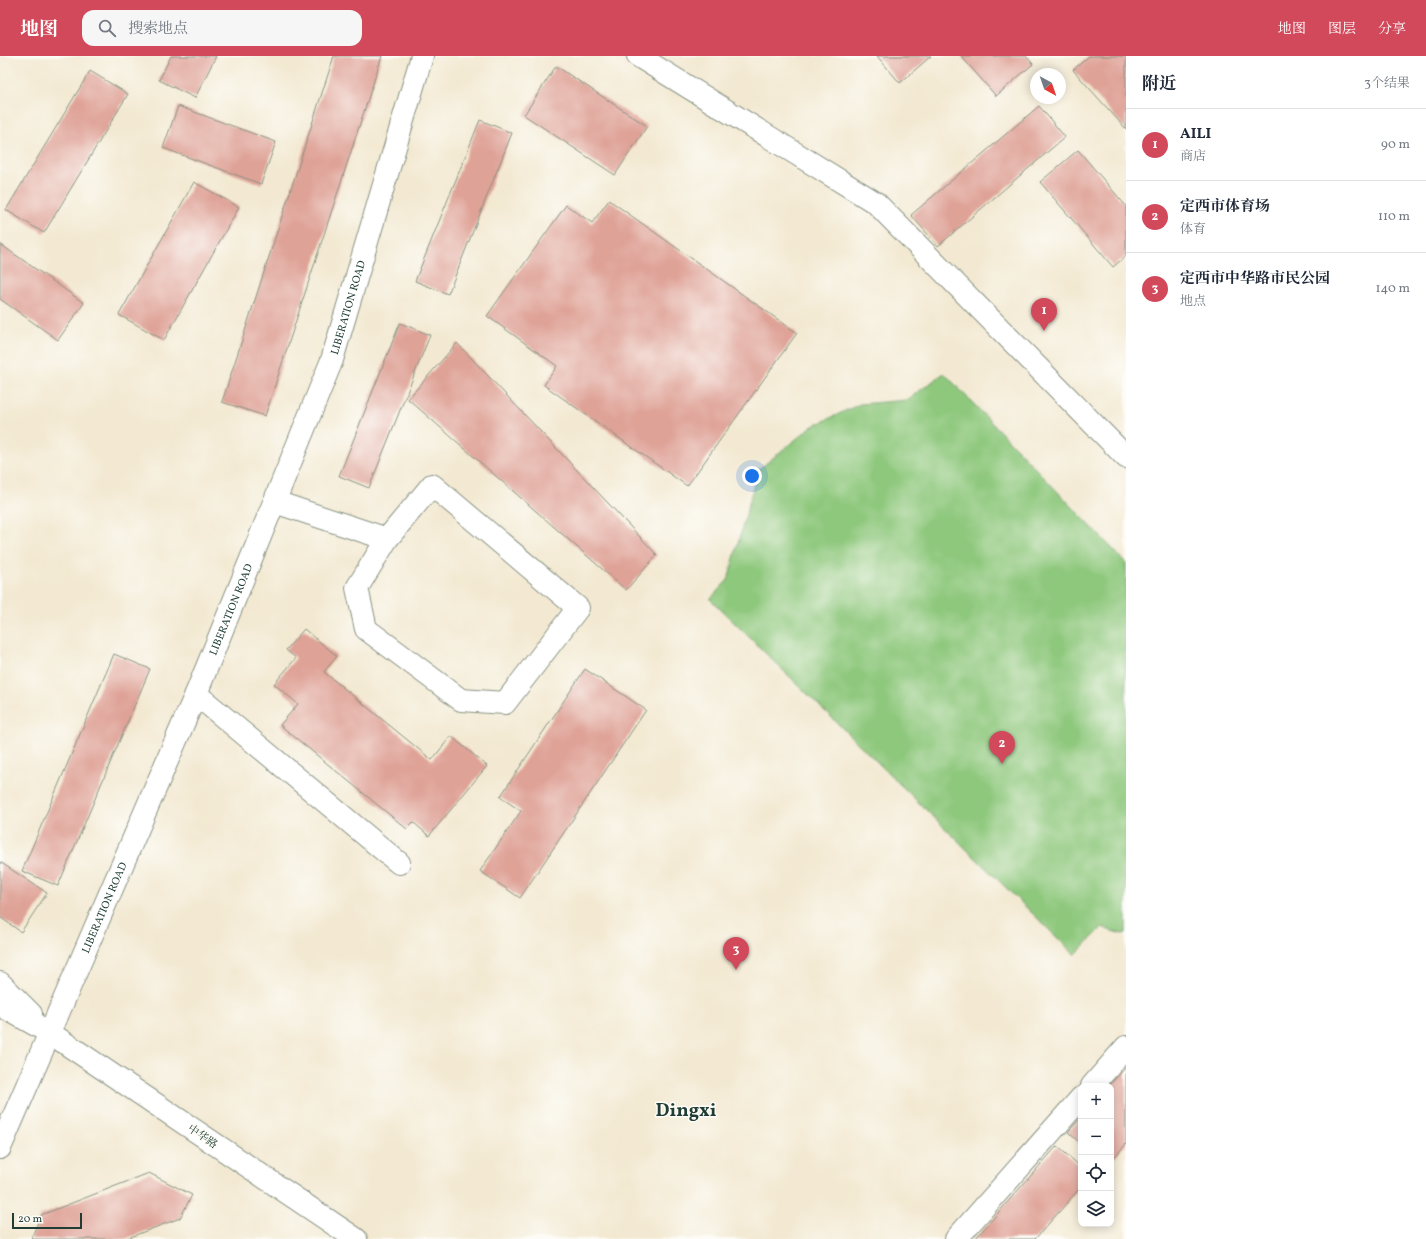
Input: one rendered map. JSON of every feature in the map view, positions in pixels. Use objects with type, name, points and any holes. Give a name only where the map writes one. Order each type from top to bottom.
[{"type":"street","name":"LIBERATION ROAD","points":[[0,1148],[196,694],[332,360],[422,56]]},
{"type":"street","points":[[638,56],[876,203],[1126,457]]},
{"type":"street","points":[[432,485],[578,608],[505,703],[461,700],[366,629],[357,588],[387,539],[432,485]]},
{"type":"street","points":[[275,502],[387,539]]},
{"type":"street","points":[[196,694],[399,863]]},
{"type":"street","name":"中华路","points":[[0,982],[50,1033]]},
{"type":"street","name":"中华路","points":[[0,1005],[50,1033],[356,1239]]},
{"type":"street","points":[[1095,1083],[1126,1047]]},
{"type":"street","points":[[956,1239],[1078,1101]]},
{"type":"green space","points":[[944,373],[1126,563],[1126,933],[1122,934],[1102,928],[1075,955],[710,599],[728,580],[758,470],[811,427],[860,404],[907,400]]},
{"type":"building","points":[[171,56],[216,56],[195,98],[159,80]]},
{"type":"building","points":[[334,56],[382,56],[265,416],[222,402]]},
{"type":"building","points":[[877,56],[931,56],[900,83]]},
{"type":"building","points":[[961,56],[1026,56],[1033,64],[996,96]]},
{"type":"building","points":[[1089,56],[1126,56],[1126,129],[1073,70]]},
{"type":"building","points":[[556,66],[647,126],[615,175],[524,115]]},
{"type":"building","points":[[90,71],[128,94],[44,233],[6,210]]},
{"type":"building","points":[[178,106],[276,142],[261,184],[163,148]]},
{"type":"building","points":[[1039,106],[1065,137],[938,246],[911,215]]},
{"type":"building","points":[[480,120],[512,133],[448,294],[415,281]]},
{"type":"building","points":[[1078,150],[1126,206],[1126,256],[1113,267],[1040,182]]},
{"type":"building","points":[[194,182],[239,207],[164,340],[119,315]]},
{"type":"building","points":[[609,200],[797,333],[687,486],[544,385],[557,366],[487,316],[566,205],[592,223]]},
{"type":"building","points":[[0,244],[84,303],[58,340],[0,299]]},
{"type":"building","points":[[400,323],[430,335],[369,488],[339,476]]},
{"type":"building","points":[[457,343],[657,555],[626,590],[408,399]]},
{"type":"building","points":[[304,629],[337,656],[324,672],[432,760],[451,736],[487,766],[429,836],[413,822],[407,829],[280,725],[298,704],[274,684],[296,658],[286,650]]},
{"type":"building","points":[[114,654],[150,669],[58,886],[22,871]]},
{"type":"building","points":[[585,669],[646,710],[520,898],[480,871],[521,811],[500,797]]},
{"type":"building","points":[[0,862],[47,893],[21,932],[0,917]]},
{"type":"building","points":[[1126,1067],[1126,1144],[1114,1158],[1114,1083],[1112,1083]]},
{"type":"building","points":[[1078,1121],[1078,1141],[1068,1132]]},
{"type":"building","points":[[1057,1146],[1078,1164],[1078,1190],[1035,1239],[975,1239]]},
{"type":"building","points":[[149,1173],[192,1195],[180,1218],[125,1239],[31,1239],[41,1215]]},
{"type":"place","name":"AILI","points":[[1044,331]]},
{"type":"place","name":"定西市体育场","points":[[1002,764]]},
{"type":"place","name":"定西市中华路市民公园","points":[[736,970]]},
{"type":"district","name":"Dingxi","points":[[686,1109]]}]
